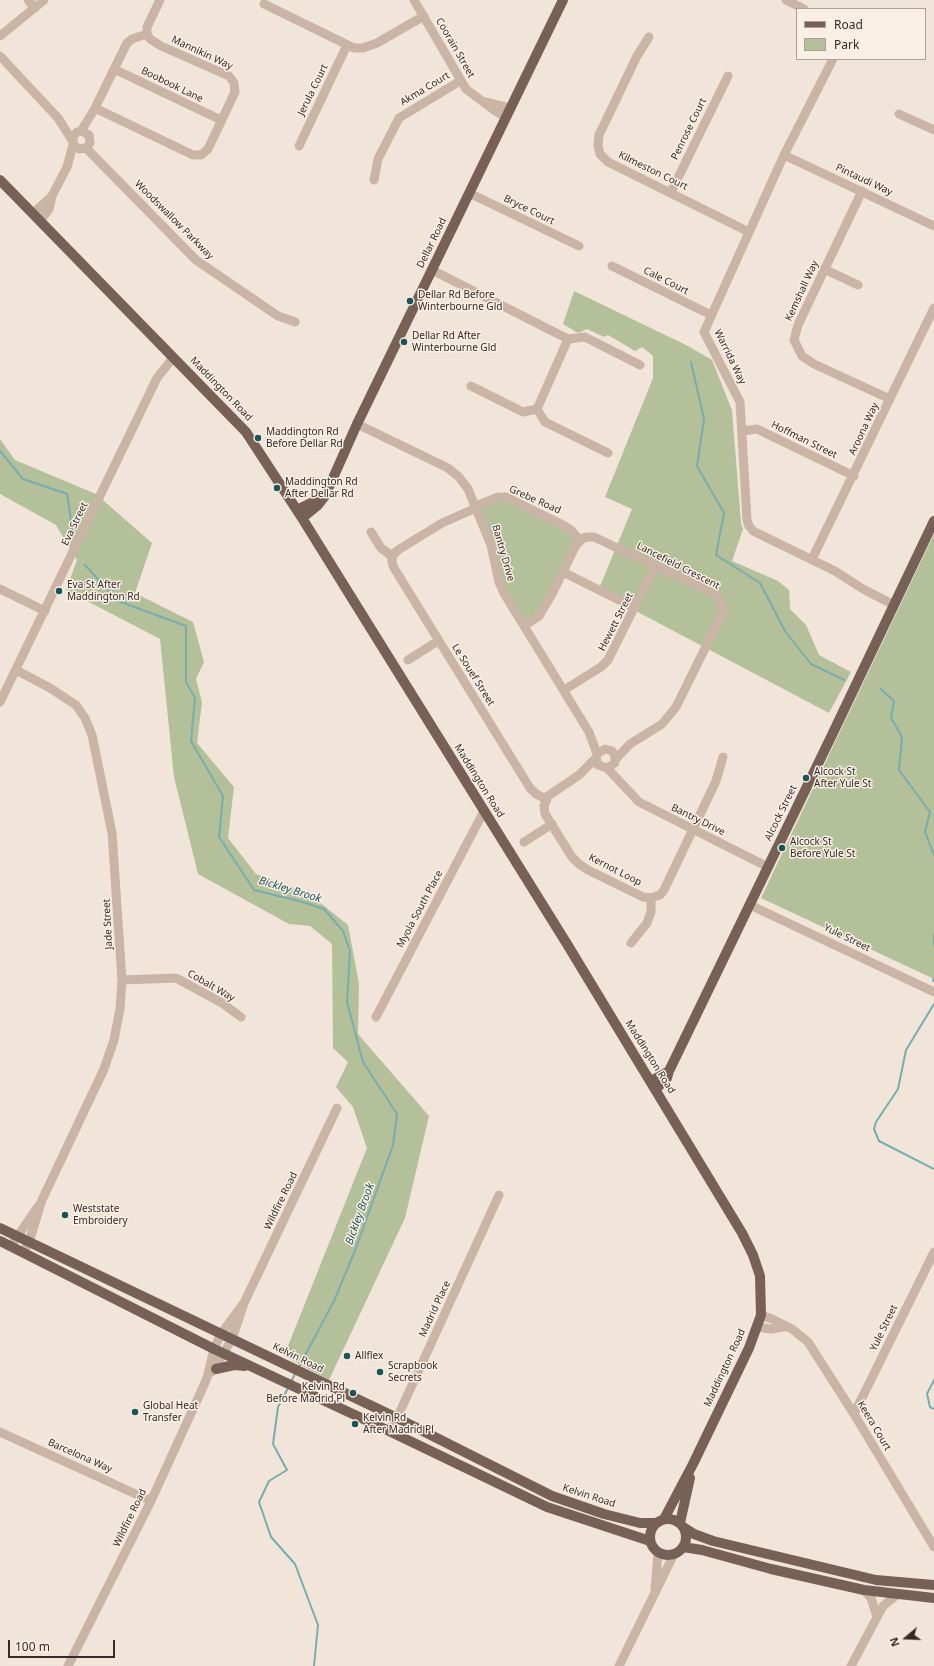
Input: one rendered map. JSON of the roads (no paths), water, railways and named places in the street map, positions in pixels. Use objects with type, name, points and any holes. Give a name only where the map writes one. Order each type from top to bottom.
[{"type":"main road","name":"Dellar Road","points":[[300,514],[318,505],[325,496],[357,424],[562,0]]},
{"type":"main road","name":"Maddington Road","points":[[0,180],[246,432],[300,514],[484,811],[727,1206],[754,1255],[760,1276],[761,1315],[757,1327],[694,1464],[660,1521]]},
{"type":"main road","name":"Alcock Street","points":[[653,1085],[667,1078],[669,1071],[934,521]]},
{"type":"main road","name":"Kelvin Road","points":[[0,1228],[397,1418],[552,1496],[604,1514],[640,1523],[660,1521]]},
{"type":"main road","points":[[0,1240],[224,1354],[389,1430],[547,1507],[650,1541],[658,1552],[669,1555],[674,1554],[683,1547],[686,1537],[681,1525]]},
{"type":"main road","points":[[216,1369],[234,1365],[251,1366]]},
{"type":"main road","points":[[480,1474],[486,1463]]},
{"type":"main road","name":"Maddington Road","points":[[681,1525],[694,1464]]},
{"type":"main road","points":[[650,1541],[650,1531],[660,1521],[675,1520],[694,1534],[713,1541],[876,1580],[934,1585]]},
{"type":"main road","points":[[683,1547],[702,1550],[864,1590],[934,1598]]},
{"type":"main road","points":[[800,1575],[812,1564]]},
{"type":"street","points":[[28,0],[35,8]]},
{"type":"street","points":[[0,36],[44,0]]},
{"type":"street","points":[[40,221],[49,209],[52,196],[81,140],[127,43],[132,39],[148,34],[147,27],[160,0]]},
{"type":"street","name":"Coorain Street","points":[[414,0],[460,81],[475,96],[508,113]]},
{"type":"street","points":[[786,0],[802,8]]},
{"type":"street","points":[[264,4],[347,45],[363,48],[424,16]]},
{"type":"street","name":"Mannikin Way","points":[[95,109],[193,155],[201,155],[208,149],[235,92],[234,83],[229,76],[156,44],[148,34]]},
{"type":"street","name":"Kilmeston Court","points":[[649,37],[637,56],[599,135],[598,147],[602,156],[608,162],[749,232]]},
{"type":"street","name":"Jerula Court","points":[[299,146],[347,45]]},
{"type":"street","name":"Woodswallow Parkway","points":[[0,56],[58,118],[202,265],[278,316],[295,322]]},
{"type":"street","name":"Warrida Way","points":[[832,60],[784,155],[704,332],[740,402],[747,520],[749,526],[753,530],[812,559],[894,605]]},
{"type":"street","name":"Boobook Lane","points":[[114,69],[221,120]]},
{"type":"street","name":"Penrose Court","points":[[670,192],[728,76]]},
{"type":"street","name":"Akma Court","points":[[374,180],[378,159],[399,118],[460,81]]},
{"type":"street","points":[[899,114],[934,130]]},
{"type":"street","name":"Pintaudi Way","points":[[784,155],[934,226]]},
{"type":"street","name":"Kemshall Way","points":[[862,191],[798,325],[794,340],[802,356],[814,364],[890,399]]},
{"type":"street","name":"Bryce Court","points":[[469,193],[579,246]]},
{"type":"street","points":[[33,214],[52,196]]},
{"type":"street","name":"Cale Court","points":[[612,266],[711,315]]},
{"type":"street","points":[[824,269],[858,285]]},
{"type":"street","points":[[432,270],[568,339],[585,336],[640,365]]},
{"type":"street","name":"Aroona Way","points":[[812,559],[854,476],[890,399],[931,321],[934,308]]},
{"type":"street","points":[[537,409],[568,339]]},
{"type":"street","name":"Eva Street","points":[[0,702],[157,378],[174,358]]},
{"type":"street","points":[[471,386],[523,412],[537,409]]},
{"type":"street","points":[[537,409],[545,422],[608,453]]},
{"type":"street","name":"Bantry Drive","points":[[357,424],[448,468],[459,477],[468,489],[491,545],[501,588],[589,732],[597,756]]},
{"type":"street","name":"Hoffman Street","points":[[742,431],[757,429],[854,476]]},
{"type":"street","name":"Grebe Road","points":[[476,507],[498,497],[506,497],[562,524],[571,530],[580,540]]},
{"type":"street","points":[[392,556],[398,550],[442,523],[476,507]]},
{"type":"street","name":"Le Souef Street","points":[[371,532],[381,548],[392,556],[394,568],[530,788],[536,794],[546,799]]},
{"type":"street","name":"Lancefield Crescent","points":[[580,540],[588,537],[594,537],[713,593],[720,600],[723,612],[676,708],[662,724],[630,744],[615,761]]},
{"type":"street","points":[[524,626],[539,616],[580,540]]},
{"type":"street","name":"Hewett Street","points":[[564,690],[601,667],[608,660],[655,566]]},
{"type":"street","points":[[563,572],[635,608]]},
{"type":"street","points":[[0,589],[45,611]]},
{"type":"street","points":[[408,660],[438,641]]},
{"type":"street","name":"Jade Street","points":[[16,670],[50,688],[76,705],[85,718],[92,735],[112,832],[122,980],[120,1009],[114,1040],[104,1069],[42,1200],[29,1242],[24,1252]]},
{"type":"street","name":"Bantry Drive","points":[[589,732],[607,749]]},
{"type":"street","name":"Lancefield Crescent","points":[[607,749],[630,744]]},
{"type":"street","points":[[546,799],[551,793],[579,775],[597,756],[607,749],[614,754],[615,761],[605,768],[579,775]]},
{"type":"street","points":[[597,756],[598,764],[605,768]]},
{"type":"street","points":[[631,943],[647,923],[651,912],[651,898],[660,895],[664,890],[716,781],[722,757]]},
{"type":"street","name":"Bantry Drive","points":[[615,761],[624,786]]},
{"type":"street","name":"Bantry Drive","points":[[605,768],[639,802],[768,867]]},
{"type":"street","name":"Kernot Loop","points":[[546,799],[544,810],[572,857],[588,870],[643,897],[651,898]]},
{"type":"street","name":"Myola South Place","points":[[376,1017],[484,811]]},
{"type":"street","points":[[524,842],[552,824]]},
{"type":"street","name":"Yule Street","points":[[750,905],[934,992]]},
{"type":"street","name":"Cobalt Way","points":[[122,980],[176,978],[222,1003],[240,1017]]},
{"type":"street","name":"Wildfire Road","points":[[207,1378],[216,1369],[232,1339],[244,1303],[337,1108]]},
{"type":"street","name":"Madrid Place","points":[[389,1430],[397,1418],[499,1195]]},
{"type":"street","name":"Jade Street","points":[[11,1246],[16,1235],[42,1200]]},
{"type":"street","name":"Yule Street","points":[[854,1414],[934,1252]]},
{"type":"street","name":"Wildfire Road","points":[[68,1666],[151,1501],[207,1378],[214,1349],[221,1334],[244,1303]]},
{"type":"street","name":"Keera Court","points":[[761,1315],[772,1319],[795,1332],[808,1342],[854,1414],[934,1547]]},
{"type":"street","points":[[757,1327],[771,1329],[784,1326]]},
{"type":"street","name":"Barcelona Way","points":[[0,1432],[151,1501]]},
{"type":"street","points":[[655,1594],[658,1552]]},
{"type":"street","points":[[619,1666],[674,1554]]},
{"type":"street","points":[[864,1590],[871,1598],[877,1617]]},
{"type":"street","points":[[850,1666],[883,1606],[898,1594]]},
{"type":"waterway","points":[[691,362],[704,419],[697,466],[724,513],[716,555],[760,583],[785,631],[811,664],[844,680]]},
{"type":"waterway","name":"Bickley Brook","points":[[0,451],[23,479],[67,494],[73,533]]},
{"type":"waterway","name":"Bickley Brook","points":[[85,565],[118,601],[186,626],[186,682],[195,698],[191,741],[223,796],[219,837],[254,890],[303,902],[324,909],[343,931],[350,951],[347,1002],[363,1062],[397,1114],[393,1145],[356,1248],[334,1301],[299,1367]]},
{"type":"waterway","points":[[881,689],[894,701],[891,718],[902,737],[899,770],[930,812],[925,832],[934,855]]},
{"type":"waterway","points":[[934,934],[934,946]]},
{"type":"waterway","points":[[934,1004],[906,1050],[898,1089],[876,1122],[874,1129],[879,1141],[934,1169]]},
{"type":"waterway","name":"Bickley Brook","points":[[291,1382],[295,1374]]},
{"type":"waterway","points":[[934,1380],[927,1394],[930,1407],[934,1409]]},
{"type":"waterway","name":"Bickley Brook","points":[[288,1388],[278,1407],[273,1444],[287,1470],[269,1481],[259,1502],[271,1537],[295,1564],[318,1625],[314,1666]]},
{"type":"place","name":"Dellar Rd Before Winterbourne Gld","points":[[410,301]]},
{"type":"place","name":"Dellar Rd After Winterbourne Gld","points":[[404,342]]},
{"type":"place","name":"Maddington Rd Before Dellar Rd","points":[[258,438]]},
{"type":"place","name":"Maddington Rd After Dellar Rd","points":[[277,488]]},
{"type":"place","name":"Eva St After Maddington Rd","points":[[59,591]]},
{"type":"place","name":"Alcock St After Yule St","points":[[806,778]]},
{"type":"place","name":"Alcock St Before Yule St","points":[[782,848]]},
{"type":"place","name":"Weststate Embroidery","points":[[65,1215]]},
{"type":"place","name":"Allflex","points":[[347,1356]]},
{"type":"place","name":"Scrapbook Secrets","points":[[380,1372]]},
{"type":"place","name":"Kelvin Rd Before Madrid Pl","points":[[353,1393]]},
{"type":"place","name":"Global Heat Transfer","points":[[135,1412]]},
{"type":"place","name":"Kelvin Rd After Madrid Pl","points":[[355,1424]]}]
